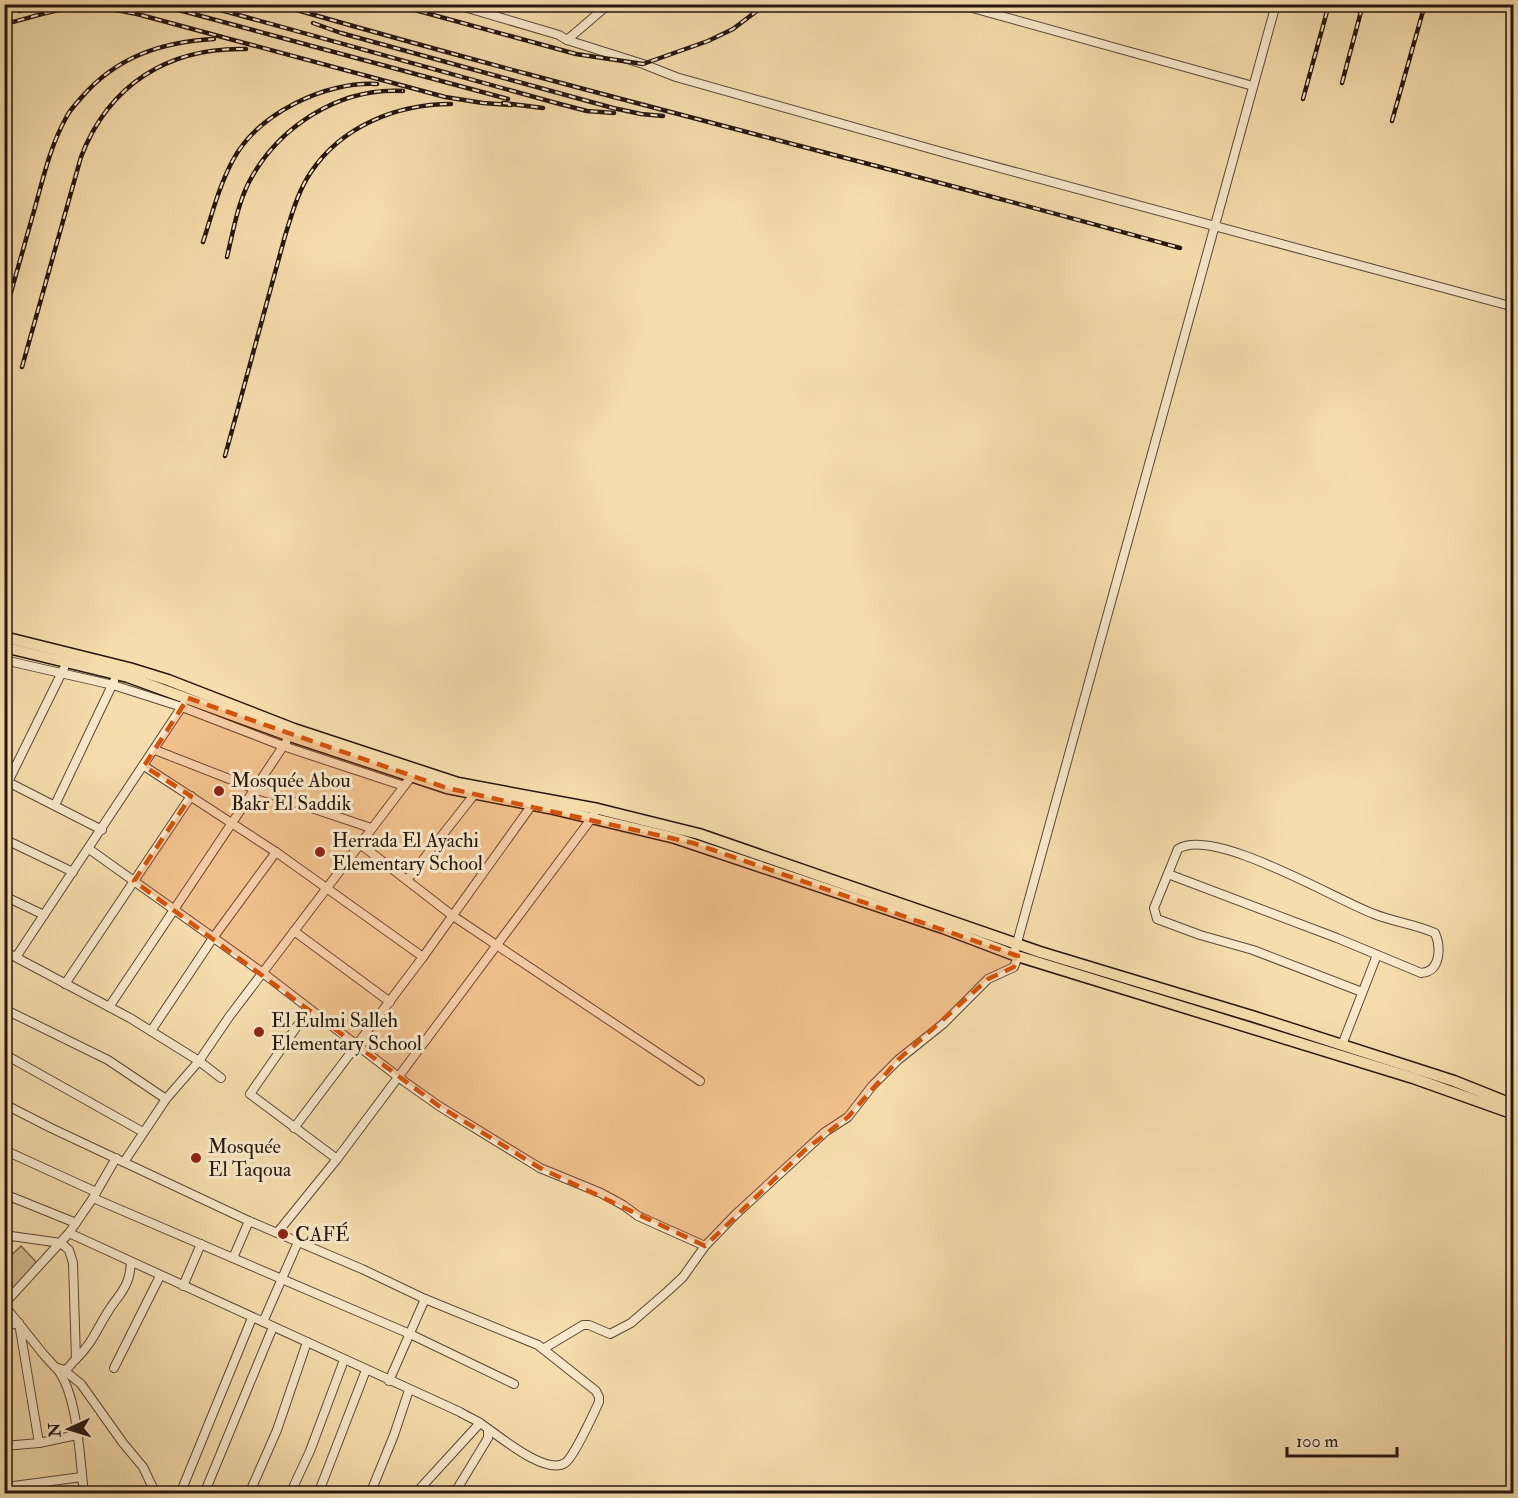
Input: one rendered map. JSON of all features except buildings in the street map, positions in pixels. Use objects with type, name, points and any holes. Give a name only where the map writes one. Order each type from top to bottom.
[{"type":"main road","points":[[4,637],[168,680],[292,732]]},
{"type":"main road","points":[[10,648],[64,667],[118,674],[185,703],[292,732],[414,773],[477,791],[699,834],[1017,942],[1040,952],[1454,1081],[1514,1105]]},
{"type":"main road","points":[[595,814],[693,843],[943,928],[1016,956],[1413,1078],[1514,1114]]},
{"type":"street","points":[[454,4],[559,35],[567,40],[644,64],[676,77],[956,156],[1514,306]]},
{"type":"street","points":[[567,40],[609,4]]},
{"type":"street","points":[[958,4],[1253,86]]},
{"type":"street","points":[[543,1349],[583,1325],[589,1325],[610,1334],[622,1329],[639,1316],[683,1277],[705,1246],[805,1150],[825,1132],[848,1118],[872,1086],[898,1059],[958,1010],[988,979],[1014,967],[1017,942],[1276,4]]},
{"type":"street","points":[[4,670],[10,648]]},
{"type":"street","points":[[7,660],[64,667],[113,685],[185,703],[283,746],[404,786]]},
{"type":"street","points":[[64,667],[6,782],[102,830]]},
{"type":"street","points":[[55,805],[118,674]]},
{"type":"street","points":[[16,957],[185,703]]},
{"type":"street","points":[[109,1006],[292,732]]},
{"type":"street","points":[[155,750],[255,789],[372,828]]},
{"type":"street","points":[[144,766],[327,886],[423,957]]},
{"type":"street","points":[[84,1494],[77,1435],[67,1386],[63,1377],[4,1305],[69,1233],[120,1160],[166,1099],[199,1061],[229,1017],[414,773]]},
{"type":"street","points":[[407,880],[477,791]]},
{"type":"street","points":[[65,984],[191,796]]},
{"type":"street","points":[[294,1128],[390,1002],[534,802]]},
{"type":"street","points":[[277,1233],[337,1159],[595,814]]},
{"type":"street","points":[[4,840],[73,872]]},
{"type":"street","points":[[360,844],[453,916],[700,1081]]},
{"type":"street","points":[[1168,874],[1421,973],[1428,973],[1438,960],[1439,942],[1435,933],[1417,925],[1374,914],[1248,856],[1204,846],[1184,845],[1178,849],[1154,908],[1157,919],[1253,951],[1362,992]]},
{"type":"street","points":[[89,849],[263,973],[439,1106],[532,1164],[601,1193],[638,1216],[705,1246]]},
{"type":"street","points":[[151,1031],[213,938],[276,852]]},
{"type":"street","points":[[4,896],[44,915]]},
{"type":"street","points":[[294,931],[390,1002]]},
{"type":"street","points":[[4,951],[109,1006],[199,1061],[220,1078]]},
{"type":"street","points":[[1342,1045],[1377,955]]},
{"type":"street","points":[[4,1009],[108,1060],[166,1099]]},
{"type":"street","points":[[309,1009],[249,1092],[250,1096],[337,1159]]},
{"type":"street","points":[[4,1054],[143,1132]]},
{"type":"street","points":[[4,1104],[249,1221],[543,1349],[596,1391],[599,1397],[597,1408],[570,1458],[562,1465],[551,1465],[528,1456],[480,1423],[69,1233]]},
{"type":"street","points":[[4,1150],[201,1244],[410,1335],[514,1384]]},
{"type":"street","points":[[4,1194],[76,1223]]},
{"type":"street","points":[[233,1257],[249,1221]]},
{"type":"street","points":[[4,1235],[61,1243],[69,1250],[73,1263],[76,1359]]},
{"type":"street","points":[[262,1322],[298,1242]]},
{"type":"street","points":[[183,1286],[201,1244]]},
{"type":"street","points":[[64,1370],[69,1369],[87,1350],[111,1306],[122,1293],[128,1281],[131,1263]]},
{"type":"street","points":[[114,1368],[160,1276]]},
{"type":"street","points":[[389,1381],[425,1299]]},
{"type":"street","points":[[180,1494],[252,1318]]},
{"type":"street","points":[[4,1326],[19,1323]]},
{"type":"street","points":[[19,1323],[27,1360],[39,1443]]},
{"type":"street","points":[[204,1494],[273,1327]]},
{"type":"street","points":[[249,1494],[277,1430],[307,1342]]},
{"type":"street","points":[[27,1360],[44,1355]]},
{"type":"street","points":[[290,1494],[310,1451],[344,1360]]},
{"type":"street","points":[[55,1367],[64,1370],[81,1384],[123,1443],[144,1467],[152,1486],[159,1494]]},
{"type":"street","points":[[318,1494],[366,1370]]},
{"type":"street","points":[[370,1494],[409,1390]]},
{"type":"street","points":[[415,1494],[480,1423]]},
{"type":"street","points":[[454,1494],[488,1438],[488,1430]]},
{"type":"street","points":[[4,1446],[39,1443],[77,1435]]},
{"type":"street","points":[[4,1477],[7,1490],[82,1477]]},
{"type":"highlighted area","points":[[188,698],[447,788],[693,843],[1018,956],[1014,967],[988,979],[898,1060],[848,1117],[805,1150],[705,1246],[540,1168],[439,1106],[134,881],[191,796],[144,766]]},
{"type":"shaded area","points":[[21,1246],[40,1266],[4,1299],[4,1262]]},
{"type":"railway","points":[[19,11],[46,4]]},
{"type":"railway","points":[[199,4],[556,103],[587,111],[614,113]]},
{"type":"railway","points":[[276,4],[502,67],[1180,248]]},
{"type":"railway","points":[[393,4],[576,54],[643,64],[708,41],[733,29],[766,4]]},
{"type":"railway","points":[[1303,99],[1329,4]]},
{"type":"railway","points":[[1342,83],[1363,4]]},
{"type":"railway","points":[[1392,121],[1425,4]]},
{"type":"railway","points":[[4,24],[66,9],[86,7],[112,9],[445,97],[511,105]]},
{"type":"railway","points":[[175,9],[508,99]]},
{"type":"railway","points":[[313,23],[341,33],[613,108],[663,116]]},
{"type":"railway","points":[[4,317],[48,163],[61,127],[71,109],[95,84],[124,62],[158,48],[214,39]]},
{"type":"railway","points":[[22,367],[81,157],[93,131],[108,109],[125,90],[145,75],[167,63],[218,50],[246,49]]},
{"type":"railway","points":[[203,242],[228,170],[244,143],[259,128],[295,103],[316,94],[357,84],[377,84]]},
{"type":"railway","points":[[227,257],[241,200],[261,162],[276,144],[313,114],[334,104],[356,96],[403,91]]},
{"type":"railway","points":[[503,103],[543,108]]},
{"type":"railway","points":[[225,456],[285,236],[306,179],[338,142],[372,121],[411,108],[451,104]]},
{"type":"place","name":"Mosquée Abou Bakr El Saddik","points":[[219,791]]},
{"type":"place","name":"Herrada El Ayachi Elementary School","points":[[320,852]]},
{"type":"place","name":"El Eulmi Salleh Elementary School","points":[[259,1032]]},
{"type":"place","name":"Mosquée El Taqoua","points":[[196,1158]]},
{"type":"place","name":"CAFÉ","points":[[283,1234]]}]
